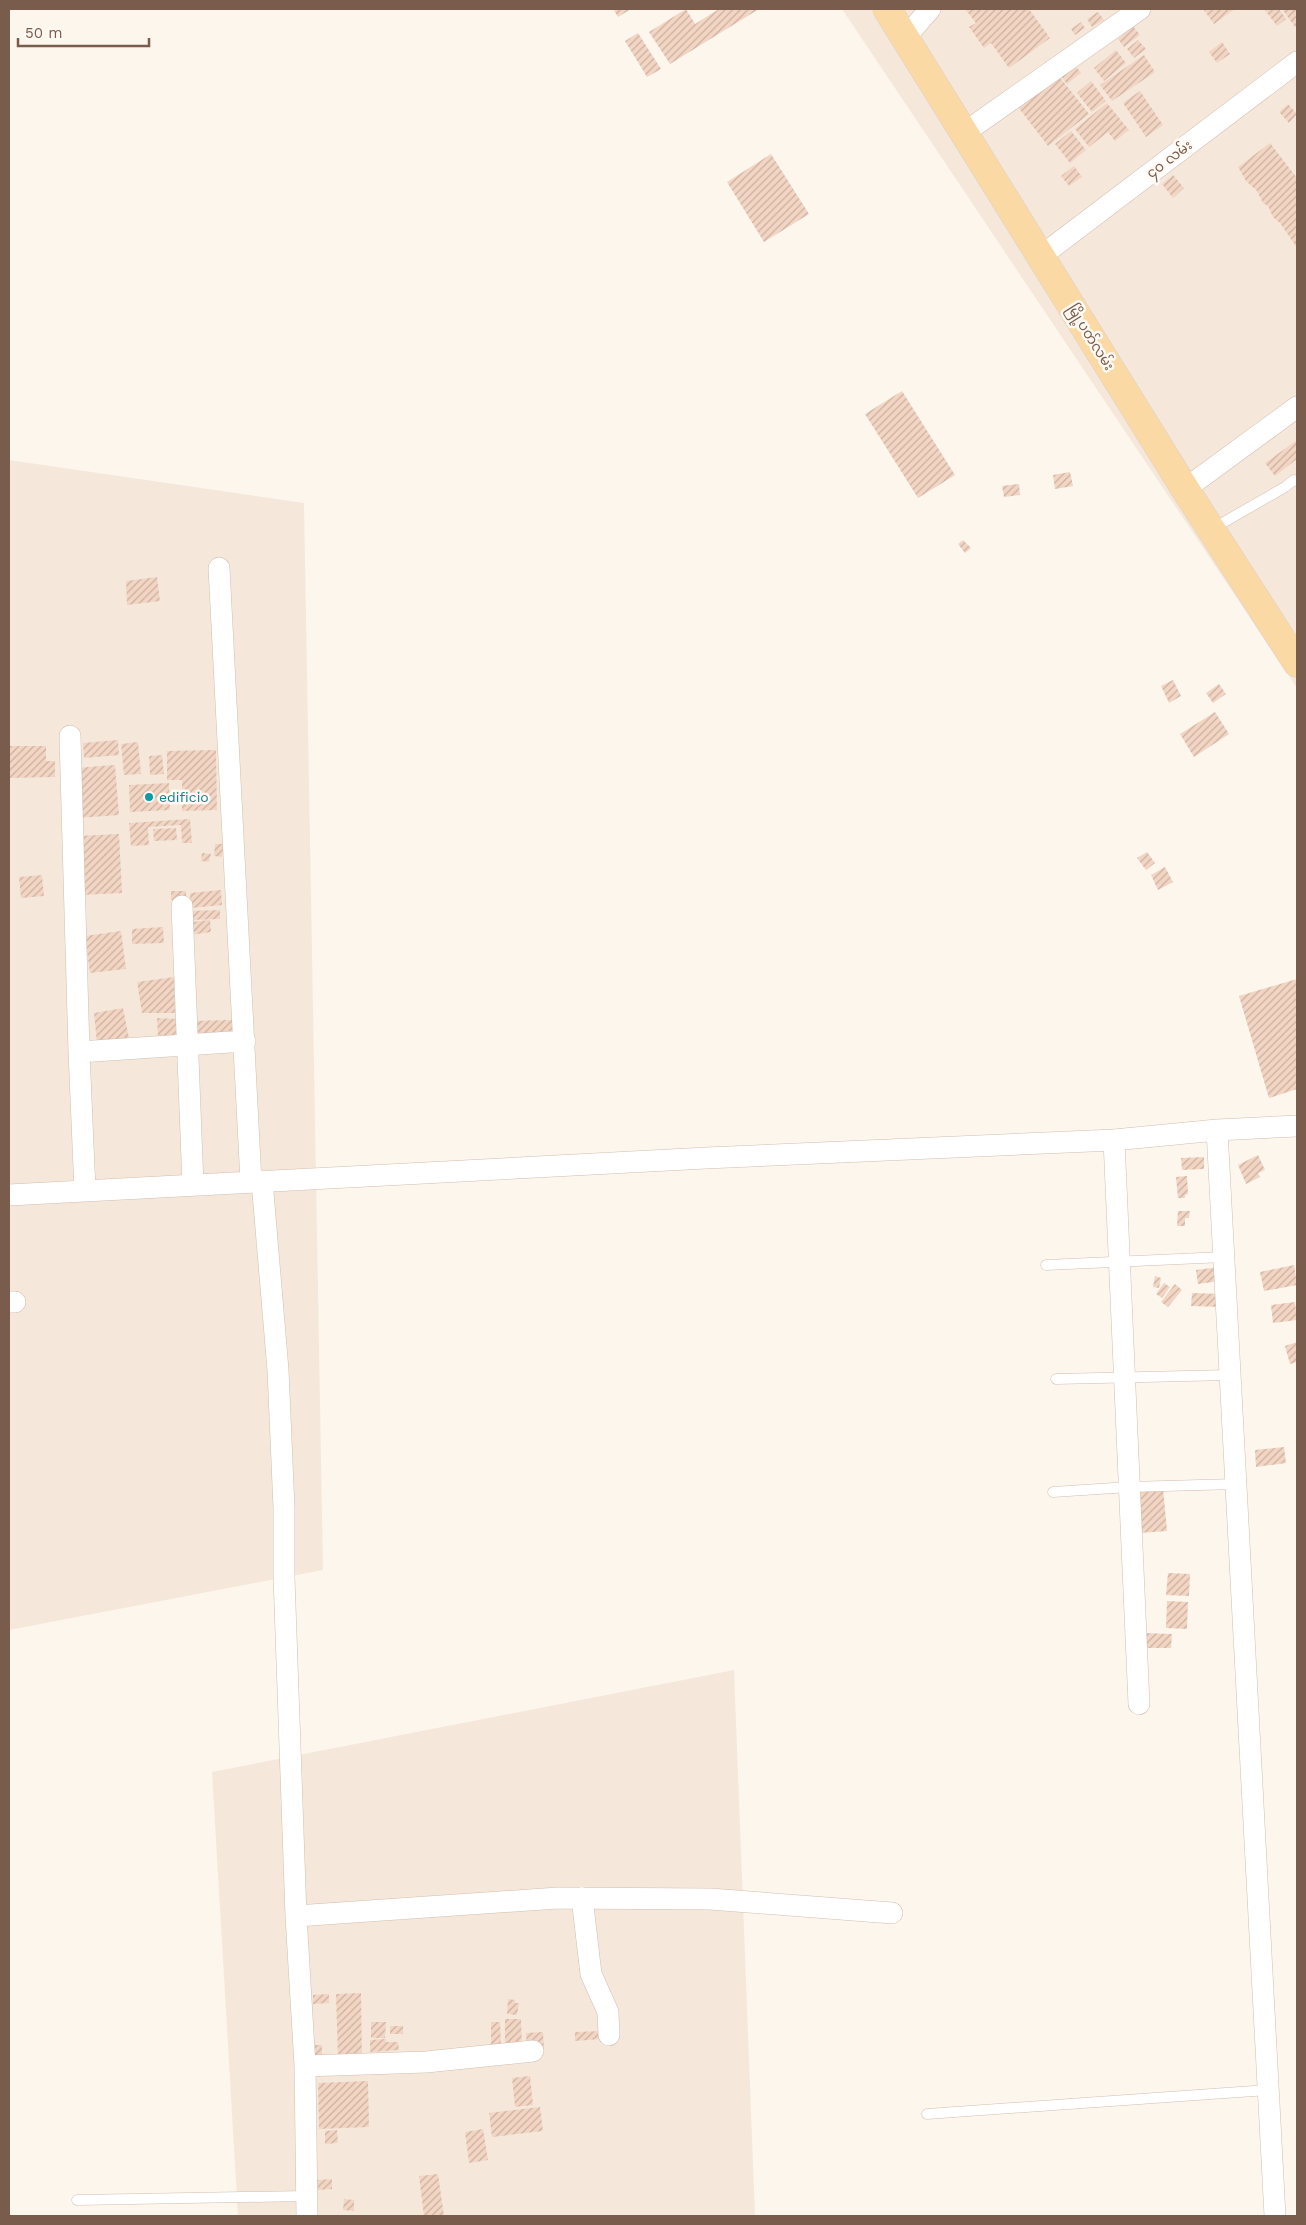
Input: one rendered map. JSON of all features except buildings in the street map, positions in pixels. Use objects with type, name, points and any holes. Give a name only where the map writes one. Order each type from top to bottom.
[{"type":"main road","name":"မြို့ပတ်လမ်း","points":[[887,9],[1185,489],[1297,663]]},
{"type":"street","points":[[905,38],[930,9]]},
{"type":"street","points":[[964,133],[1140,9]]},
{"type":"street","name":"၄၀ လမ်း","points":[[1041,256],[1297,62]]},
{"type":"street","points":[[1185,489],[1297,407]]},
{"type":"street","points":[[219,568],[245,1041],[257,1181],[279,1390],[296,1916],[305,2066],[306,2206]]},
{"type":"street","points":[[70,736],[79,1052],[86,1191]]},
{"type":"street","points":[[182,906],[193,1185]]},
{"type":"street","points":[[79,1052],[245,1041]]},
{"type":"street","points":[[9,1195],[706,1158],[1114,1140],[1217,1130],[1297,1126]]},
{"type":"street","points":[[1217,1130],[1275,2216]]},
{"type":"street","points":[[1114,1140],[1139,1704]]},
{"type":"street","points":[[296,1916],[558,1898],[710,1899],[892,1913]]},
{"type":"street","points":[[582,1898],[591,1974],[608,2012],[609,2035]]},
{"type":"street","points":[[305,2066],[426,2062],[533,2051]]},
{"type":"lane","points":[[1211,529],[1285,488],[1294,480],[1297,481]]},
{"type":"lane","points":[[1046,1265],[1224,1257]]},
{"type":"lane","points":[[1056,1379],[1230,1375]]},
{"type":"lane","points":[[1053,1492],[1129,1487],[1236,1484]]},
{"type":"lane","points":[[927,2114],[1268,2090]]},
{"type":"lane","points":[[77,2200],[306,2206]]},
{"type":"shaded area","points":[[842,9],[1297,9],[1297,688]]},
{"type":"shaded area","points":[[9,460],[304,503],[323,1570],[9,1630]]},
{"type":"shaded area","points":[[734,1670],[755,2216],[238,2216],[212,1772]]},
{"type":"place","name":"edificio","points":[[149,797]]}]
